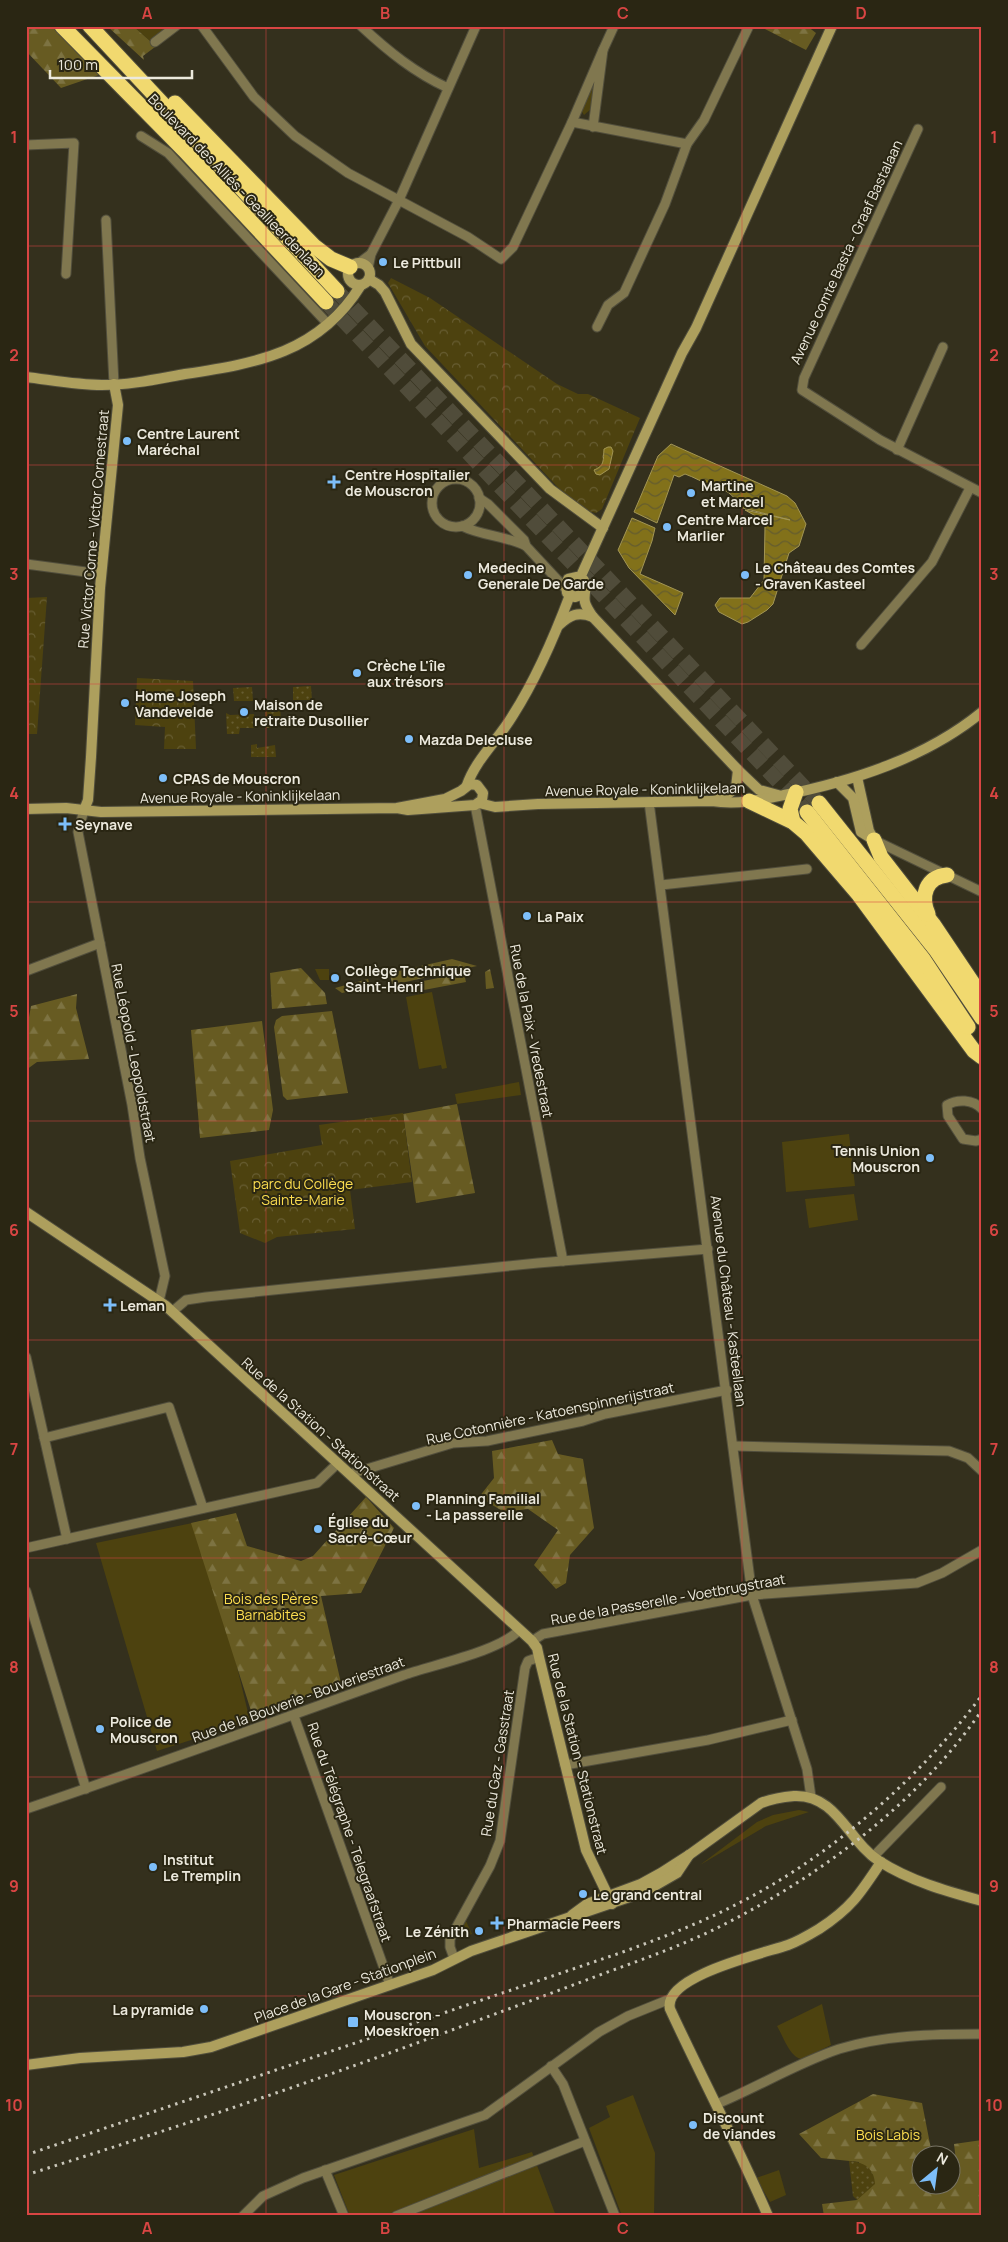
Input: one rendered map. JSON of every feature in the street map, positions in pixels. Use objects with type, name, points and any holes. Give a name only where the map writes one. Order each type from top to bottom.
[{"type":"highway","name":"Boulevard des Alliés - Geallieerdenlaan","points":[[62,26],[184,150],[326,302]]},
{"type":"highway","name":"Boulevard des Alliés - Geallieerdenlaan","points":[[90,26],[344,294]]},
{"type":"highway","points":[[114,52],[144,74],[192,120],[314,246],[331,259],[359,266]]},
{"type":"highway","points":[[793,822],[790,809],[796,792]]},
{"type":"highway","points":[[749,801],[793,822],[806,833],[859,895],[974,1051],[982,1057]]},
{"type":"highway","points":[[820,803],[936,950],[982,1018]]},
{"type":"highway","points":[[807,812],[923,959],[982,1050]]},
{"type":"highway","points":[[874,840],[881,857],[933,924],[982,997]]},
{"type":"highway","points":[[933,924],[924,905],[924,894],[927,885],[938,876],[947,875]]},
{"type":"main road","points":[[464,788],[474,784],[482,790],[483,797],[474,804],[462,799],[464,788],[478,764],[502,732],[525,695],[556,628],[568,592],[566,582],[576,578],[603,528],[832,26]]},
{"type":"main road","points":[[359,266],[347,274],[360,282],[379,285],[385,292],[411,344],[550,489],[603,528]]},
{"type":"main road","points":[[359,266],[360,282]]},
{"type":"main road","points":[[26,377],[94,384],[114,384],[259,361],[294,347],[328,324],[344,294],[360,282]]},
{"type":"main road","name":"Rue Victor Corne - Victor Cornestraat","points":[[84,810],[88,800],[101,574],[118,405],[114,384]]},
{"type":"main road","points":[[576,578],[586,583],[583,594],[587,608],[593,617],[759,790],[781,795]]},
{"type":"main road","points":[[568,592],[574,597],[583,594]]},
{"type":"main road","points":[[556,628],[573,614],[586,614],[593,617]]},
{"type":"main road","name":"Avenue Royale - Koninklijkelaan","points":[[397,808],[408,810],[474,804],[496,807],[538,804],[768,800],[781,795],[857,777],[941,740],[980,717]]},
{"type":"main road","points":[[712,801],[727,795],[736,787],[738,770]]},
{"type":"main road","points":[[857,777],[869,831],[874,840]]},
{"type":"main road","points":[[837,782],[853,798],[862,832],[874,840]]},
{"type":"main road","name":"Avenue Royale - Koninklijkelaan","points":[[26,809],[66,808],[101,812],[397,808],[445,799],[464,788]]},
{"type":"main road","name":"Rue de la Station - Stationstraat","points":[[26,1212],[159,1300],[172,1311],[532,1641],[539,1657],[586,1850],[610,1900]]},
{"type":"main road","name":"Place de la Gare - Stationplein","points":[[26,2065],[80,2058],[183,2052],[211,2047],[433,1970],[454,1958],[571,1916],[587,1904],[649,1890],[681,1869],[689,1855],[761,1804],[790,1796],[811,1797]]},
{"type":"main road","points":[[811,1797],[828,1806],[863,1848],[877,1860],[948,1892],[982,1901]]},
{"type":"main road","points":[[768,2216],[717,2104],[701,2076],[670,2009],[670,1999],[679,1988],[698,1976],[793,1943],[819,1929],[856,1900],[877,1860]]},
{"type":"street","points":[[202,26],[237,77],[283,126],[331,163],[468,237],[501,259],[514,247],[614,26]]},
{"type":"street","points":[[362,26],[403,62],[431,80],[448,88]]},
{"type":"street","points":[[359,266],[371,254],[399,200],[476,26]]},
{"type":"street","points":[[155,42],[172,27]]},
{"type":"street","points":[[597,327],[608,305],[624,293],[665,204],[687,144],[704,120],[748,28]]},
{"type":"street","points":[[593,127],[603,50]]},
{"type":"street","points":[[572,122],[687,144]]},
{"type":"street","name":"Avenue comte Basta - Graaf Bastalaan","points":[[918,129],[804,378],[802,390],[897,450],[982,493]]},
{"type":"street","points":[[141,136],[168,153],[328,324]]},
{"type":"street","points":[[26,144],[74,143],[66,274]]},
{"type":"street","name":"Rue Victor Corne - Victor Cornestraat","points":[[106,220],[114,384]]},
{"type":"street","points":[[897,450],[943,347]]},
{"type":"street","points":[[526,546],[474,532],[462,526],[446,525],[436,516],[432,503],[435,491],[446,481],[458,479],[471,484],[479,498],[488,504],[524,540],[526,546],[568,592]]},
{"type":"street","points":[[861,645],[932,562],[970,488]]},
{"type":"street","points":[[462,526],[471,521],[477,514],[479,498]]},
{"type":"street","points":[[506,540],[515,531]]},
{"type":"street","points":[[26,564],[101,574]]},
{"type":"street","points":[[550,572],[561,577],[576,578]]},
{"type":"street","name":"Avenue du Château - Kasteellaan","points":[[649,802],[727,1390],[752,1595],[807,1769],[811,1797]]},
{"type":"street","name":"Rue de la Paix - Vredestraat","points":[[474,804],[563,1261]]},
{"type":"street","name":"Rue Léopold - Leopoldstraat","points":[[84,810],[78,832],[132,1105],[140,1158],[165,1276],[159,1300]]},
{"type":"street","points":[[874,840],[982,892]]},
{"type":"street","points":[[661,886],[807,869]]},
{"type":"street","points":[[26,971],[100,943]]},
{"type":"street","points":[[982,1109],[978,1104],[966,1101],[954,1101],[947,1105],[948,1116],[963,1139],[976,1141],[982,1139]]},
{"type":"street","points":[[172,1311],[186,1300],[206,1297],[563,1261],[708,1249]]},
{"type":"street","points":[[26,1357],[67,1539]]},
{"type":"street","name":"Rue Cotonnière - Katoenspinnerijstraat","points":[[350,1474],[453,1444],[487,1441],[583,1421],[605,1414],[727,1390]]},
{"type":"street","points":[[44,1438],[169,1407],[202,1508]]},
{"type":"street","points":[[734,1446],[949,1452],[968,1458],[982,1471]]},
{"type":"street","points":[[26,1548],[317,1483],[338,1463]]},
{"type":"street","name":"Rue de la Passerelle - Voetbrugstraat","points":[[532,1641],[543,1634],[752,1595],[917,1583],[942,1573],[982,1550]]},
{"type":"street","points":[[26,1591],[86,1789]]},
{"type":"street","name":"Rue de la Bouverie - Bouveriestraat","points":[[26,1809],[294,1716],[403,1675],[481,1650],[512,1638],[519,1630]]},
{"type":"street","name":"Rue du Gaz - Gasstraat","points":[[454,1958],[450,1947],[450,1939],[490,1866],[500,1841],[526,1668],[528,1662],[539,1657]]},
{"type":"street","name":"Rue du Télégraphe - Telegraafstraat","points":[[294,1716],[390,1985]]},
{"type":"street","points":[[565,1765],[708,1740],[792,1720]]},
{"type":"street","points":[[877,1860],[941,1787]]},
{"type":"street","points":[[243,2216],[263,2196],[325,2170],[485,2115],[551,2066],[611,2025],[670,1999]]},
{"type":"street","points":[[717,2104],[837,2050],[869,2041],[940,2034],[982,2034]]},
{"type":"street","points":[[551,2066],[561,2080],[614,2216]]},
{"type":"street","points":[[396,2216],[585,2141]]},
{"type":"street","points":[[325,2170],[344,2216]]},
{"type":"green space","points":[[26,26],[53,26],[99,75],[61,88],[26,51]]},
{"type":"green space","points":[[107,26],[133,26],[155,47],[143,56],[144,60]]},
{"type":"green space","points":[[133,26],[164,26],[165,29],[150,41]]},
{"type":"green space","points":[[759,26],[807,26],[816,33],[806,50]]},
{"type":"green space","points":[[591,86],[594,88],[591,109],[584,115],[580,109]]},
{"type":"green space","points":[[391,278],[430,298],[557,384],[578,394],[588,394],[640,418],[602,509],[596,513],[588,511],[568,498],[425,346],[388,283]]},
{"type":"green space","points":[[47,597],[37,734],[26,734],[26,598]]},
{"type":"green space","points":[[137,678],[193,681],[196,749],[164,749],[165,727],[135,725]]},
{"type":"green space","points":[[311,686],[312,700],[293,700],[293,687]]},
{"type":"green space","points":[[252,687],[253,701],[234,701],[233,688]]},
{"type":"green space","points":[[265,702],[280,702],[281,724],[272,724],[272,728],[266,728]]},
{"type":"green space","points":[[226,713],[230,715],[254,714],[255,728],[240,728],[239,734],[227,734]]},
{"type":"green space","points":[[257,744],[257,748],[275,745],[276,757],[251,757],[251,745]]},
{"type":"green space","points":[[452,959],[477,966],[392,985],[390,973]]},
{"type":"green space","points":[[301,968],[325,993],[327,1004],[272,1009],[270,973]]},
{"type":"green space","points":[[315,969],[329,969],[329,980],[320,980]]},
{"type":"green space","points":[[490,969],[494,988],[486,989],[485,972]]},
{"type":"green space","points":[[464,973],[466,982],[408,993],[412,986],[418,982]]},
{"type":"green space","points":[[368,979],[370,986],[342,993],[335,988]]},
{"type":"green space","points":[[432,992],[447,1068],[442,1069],[441,1065],[419,1069],[406,997]]},
{"type":"green space","points":[[77,994],[76,1008],[89,1059],[37,1062],[26,1070],[26,1024],[28,1023],[31,1006]]},
{"type":"green space","points":[[332,1011],[348,1093],[287,1100],[283,1096],[274,1027],[276,1020],[282,1016]]},
{"type":"green space","points":[[262,1021],[273,1110],[269,1130],[200,1138],[191,1030]]},
{"type":"green space","points":[[519,1082],[521,1095],[457,1104],[455,1094]]},
{"type":"green space","points":[[457,1104],[475,1193],[416,1203],[403,1114]]},
{"type":"green space","name":"parc du Collège Sainte-Marie","points":[[403,1113],[412,1182],[350,1190],[355,1229],[277,1237],[265,1243],[240,1233],[230,1161],[322,1145],[319,1125]]},
{"type":"green space","points":[[849,1134],[855,1186],[786,1192],[782,1142]]},
{"type":"green space","points":[[854,1194],[858,1220],[809,1228],[805,1199]]},
{"type":"green space","points":[[552,1440],[558,1454],[583,1459],[594,1528],[570,1555],[566,1583],[556,1589],[534,1565],[558,1530],[528,1509],[504,1512],[479,1497],[494,1478],[492,1451]]},
{"type":"green space","name":"Bois des Pères Barnabites","points":[[366,1497],[394,1528],[361,1593],[321,1596],[341,1683],[253,1717],[191,1523],[236,1513],[247,1546],[301,1561],[313,1556]]},
{"type":"green space","points":[[202,1521],[250,1721],[157,1751],[96,1543]]},
{"type":"green space","points":[[799,1810],[809,1812],[766,1826],[700,1865],[757,1822],[773,1815]]},
{"type":"green space","points":[[466,1921],[472,1934],[458,1939],[458,1935]]},
{"type":"green space","points":[[822,2004],[831,2045],[802,2059],[798,2058],[790,2051],[777,2026]]},
{"type":"green space","name":"Bois Labis","points":[[873,2094],[922,2103],[930,2144],[910,2144],[910,2194],[960,2194],[960,2144],[954,2144],[982,2140],[982,2216],[824,2216],[822,2204],[857,2200],[859,2162],[821,2158],[799,2134]]},
{"type":"green space","points":[[633,2095],[655,2153],[654,2216],[622,2216],[589,2128],[610,2117],[606,2106]]},
{"type":"green space","points":[[474,2129],[479,2168],[532,2152],[556,2216],[350,2216],[334,2175]]},
{"type":"green space","points":[[849,2161],[864,2164],[873,2174],[874,2178],[875,2184],[857,2200],[853,2196]]},
{"type":"green space","points":[[779,2170],[786,2195],[770,2202],[756,2178]]},
{"type":"water","points":[[671,444],[787,496],[795,503],[806,524],[799,546],[789,553],[773,604],[748,622],[742,624],[719,612],[715,605],[720,598],[750,598],[764,580],[765,526],[761,519],[745,510],[790,520],[739,507],[729,493],[685,474],[679,477],[674,475],[657,523],[634,512],[658,456]]},
{"type":"water","points":[[611,447],[613,451],[609,469],[600,475],[596,474],[594,470],[602,464],[604,449]]},
{"type":"water","points":[[632,518],[655,528],[640,574],[683,593],[675,615],[629,568],[618,550]]},
{"type":"tunnel","points":[[337,291],[819,803]]},
{"type":"tunnel","points":[[326,302],[807,812]]},
{"type":"railway","points":[[26,2155],[620,1953],[681,1930],[725,1910],[773,1884],[807,1863],[840,1839],[902,1785],[931,1756],[982,1695]]},
{"type":"railway","points":[[26,2175],[303,2084],[645,1958],[711,1931],[750,1911],[788,1888],[825,1864],[861,1837],[895,1809],[926,1778],[956,1745],[982,1710]]},
{"type":"place","name":"Le Pittbull","points":[[383,262]]},
{"type":"place","name":"Centre Laurent Maréchal","points":[[127,441]]},
{"type":"place","name":"Centre Hospitalier de Mouscron","points":[[334,482]]},
{"type":"place","name":"Martine et Marcel","points":[[691,493]]},
{"type":"place","name":"Centre Marcel Marlier","points":[[667,527]]},
{"type":"place","name":"Medecine Generale De Garde","points":[[468,575]]},
{"type":"place","name":"Le Château des Comtes - Graven Kasteel","points":[[745,575]]},
{"type":"place","name":"Crèche L'île aux trésors","points":[[357,673]]},
{"type":"place","name":"Home Joseph Vandevelde","points":[[125,703]]},
{"type":"place","name":"Maison de retraite Dusollier","points":[[244,712]]},
{"type":"place","name":"Mazda Delecluse","points":[[409,739]]},
{"type":"place","name":"CPAS de Mouscron","points":[[163,778]]},
{"type":"place","name":"Seynave","points":[[65,824]]},
{"type":"place","name":"La Paix","points":[[527,916]]},
{"type":"place","name":"Collège Technique Saint-Henri","points":[[335,978]]},
{"type":"place","name":"Tennis Union Mouscron","points":[[930,1158]]},
{"type":"place","name":"Leman","points":[[110,1305]]},
{"type":"place","name":"Planning Familial - La passerelle","points":[[416,1506]]},
{"type":"place","name":"Église du Sacré-Cœur","points":[[318,1529]]},
{"type":"place","name":"Police de Mouscron","points":[[100,1729]]},
{"type":"place","name":"Institut Le Tremplin","points":[[153,1867]]},
{"type":"place","name":"Le grand central","points":[[583,1894]]},
{"type":"place","name":"Pharmacie Peers","points":[[497,1923]]},
{"type":"place","name":"Le Zénith","points":[[479,1931]]},
{"type":"place","name":"La pyramide","points":[[204,2009]]},
{"type":"place","name":"Mouscron - Moeskroen","points":[[353,2022]]},
{"type":"place","name":"Discount de viandes","points":[[693,2125]]}]
